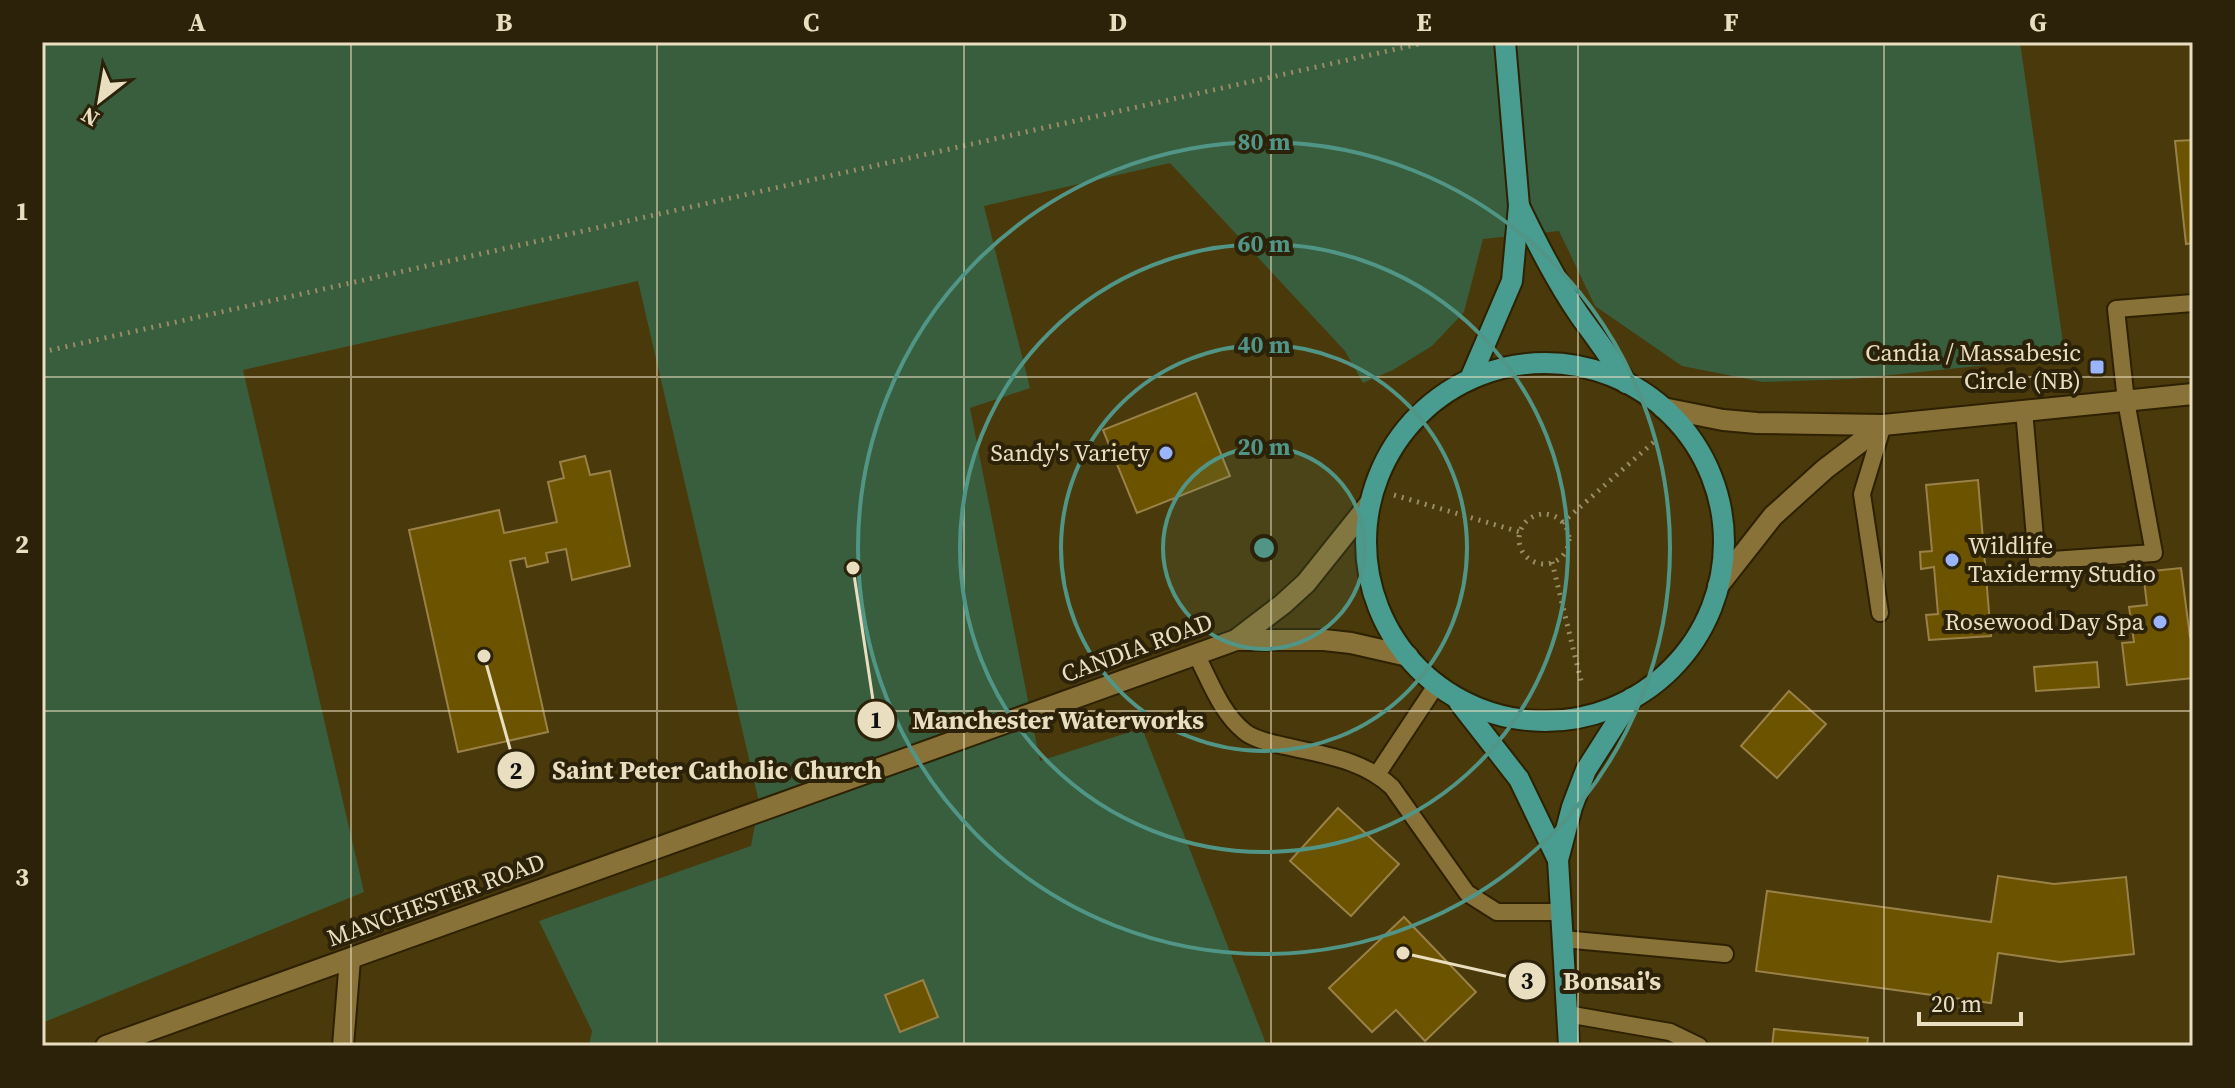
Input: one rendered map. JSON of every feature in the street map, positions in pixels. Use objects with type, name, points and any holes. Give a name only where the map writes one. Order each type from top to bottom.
[{"type":"main road","points":[[1470,379],[1512,281],[1519,206],[1505,42]]},
{"type":"main road","points":[[1519,206],[1560,283],[1626,383]]},
{"type":"main road","points":[[1446,690],[1497,714],[1543,720],[1588,715],[1632,698],[1666,674],[1704,624],[1722,566],[1723,527],[1715,489],[1700,453],[1677,422],[1663,408],[1626,383],[1589,369],[1549,363],[1509,366],[1470,379],[1439,398],[1411,422],[1390,451],[1372,494],[1366,543],[1371,583],[1385,622],[1408,656],[1446,690],[1519,779],[1558,860]]},
{"type":"main road","points":[[1663,408],[1723,420],[1768,424],[1883,425],[2193,394]]},
{"type":"main road","points":[[1718,586],[1773,516],[1825,469],[1883,425]]},
{"type":"main road","name":"CANDIA ROAD","points":[[784,804],[1236,640],[1306,583],[1372,494]]},
{"type":"main road","name":"CANDIA ROAD","points":[[1236,640],[1324,640],[1408,656]]},
{"type":"main road","points":[[1569,1046],[1558,860],[1586,770],[1632,698]]},
{"type":"main road","name":"MANCHESTER ROAD","points":[[106,1046],[784,804]]},
{"type":"main road","points":[[343,1046],[350,959]]},
{"type":"lane","points":[[2024,410],[2037,561],[2154,553],[2126,401],[2116,309],[2193,303]]},
{"type":"lane","points":[[1880,613],[1862,494],[1883,425]]},
{"type":"lane","points":[[1196,654],[1224,708],[1246,733],[1272,743],[1351,762],[1378,773],[1392,787],[1467,893],[1497,912],[1561,912]]},
{"type":"lane","points":[[1378,773],[1446,690]]},
{"type":"lane","points":[[1563,939],[1725,954]]},
{"type":"lane","points":[[1567,1014],[1670,1032],[1699,1046]]},
{"type":"path","points":[[42,352],[1428,42]]},
{"type":"path","points":[[1562,523],[1656,440]]},
{"type":"path","points":[[1372,494],[1396,496],[1520,532]]},
{"type":"path","points":[[1542,515],[1557,518],[1562,523],[1567,530],[1567,547],[1563,555],[1552,562],[1540,564],[1525,556],[1519,540],[1520,532],[1529,520],[1542,515]]},
{"type":"path","points":[[1552,562],[1582,685]]},
{"type":"green space","points":[[42,42],[2020,42],[2065,357],[1852,379],[1763,382],[1682,366],[1595,306],[1559,231],[1483,239],[1464,312],[1432,346],[1393,370],[1363,383],[1345,351],[1170,163],[984,206],[1030,388],[970,408],[1040,761],[1142,728],[1267,1046],[589,1046],[592,1031],[539,921],[751,846],[759,802],[638,281],[243,370],[364,892],[42,1023]]},
{"type":"building","points":[[2193,140],[2193,243],[2186,244],[2175,141]]},
{"type":"building","name":"Sandy's Variety","points":[[1196,393],[1230,476],[1137,513],[1103,430]]},
{"type":"building","points":[[585,456],[590,475],[610,471],[630,566],[572,580],[566,549],[546,553],[548,562],[527,567],[525,558],[510,561],[548,732],[458,752],[409,530],[499,510],[504,533],[557,522],[548,482],[564,478],[560,462]]},
{"type":"building","name":"Wildlife Taxidermy Studio","points":[[1978,480],[1991,636],[1929,640],[1926,615],[1938,614],[1934,567],[1921,569],[1920,552],[1932,551],[1926,485]]},
{"type":"building","name":"Rosewood Day Spa","points":[[2181,568],[2190,637],[2193,637],[2193,678],[2127,685],[2122,643],[2134,642],[2129,607],[2147,605],[2143,572]]},
{"type":"building","points":[[2097,662],[2099,687],[2036,691],[2034,667]]},
{"type":"building","points":[[1789,691],[1826,724],[1777,778],[1741,746]]},
{"type":"building","points":[[1338,808],[1399,864],[1351,916],[1290,861]]},
{"type":"building","points":[[1998,876],[2054,884],[2126,877],[2134,954],[2060,962],[1998,953],[1991,1003],[1756,971],[1767,891],[1991,922]]},
{"type":"building","points":[[1404,917],[1476,992],[1425,1041],[1396,1010],[1372,1032],[1329,988]]},
{"type":"building","points":[[923,980],[938,1017],[900,1032],[885,995]]},
{"type":"building","points":[[1774,1029],[1868,1038],[1867,1046],[1772,1046]]},
{"type":"place","name":"Candia / Massabesic Circle (NB)","points":[[2097,367]]},
{"type":"place","name":"Sandy's Variety","points":[[1166,453]]},
{"type":"place","name":"Wildlife Taxidermy Studio","points":[[1952,560]]},
{"type":"place","name":"Manchester Waterworks","points":[[853,568]]},
{"type":"place","name":"Rosewood Day Spa","points":[[2160,622]]},
{"type":"place","name":"Saint Peter Catholic Church","points":[[484,656]]},
{"type":"place","name":"Bonsai's","points":[[1403,953]]}]
